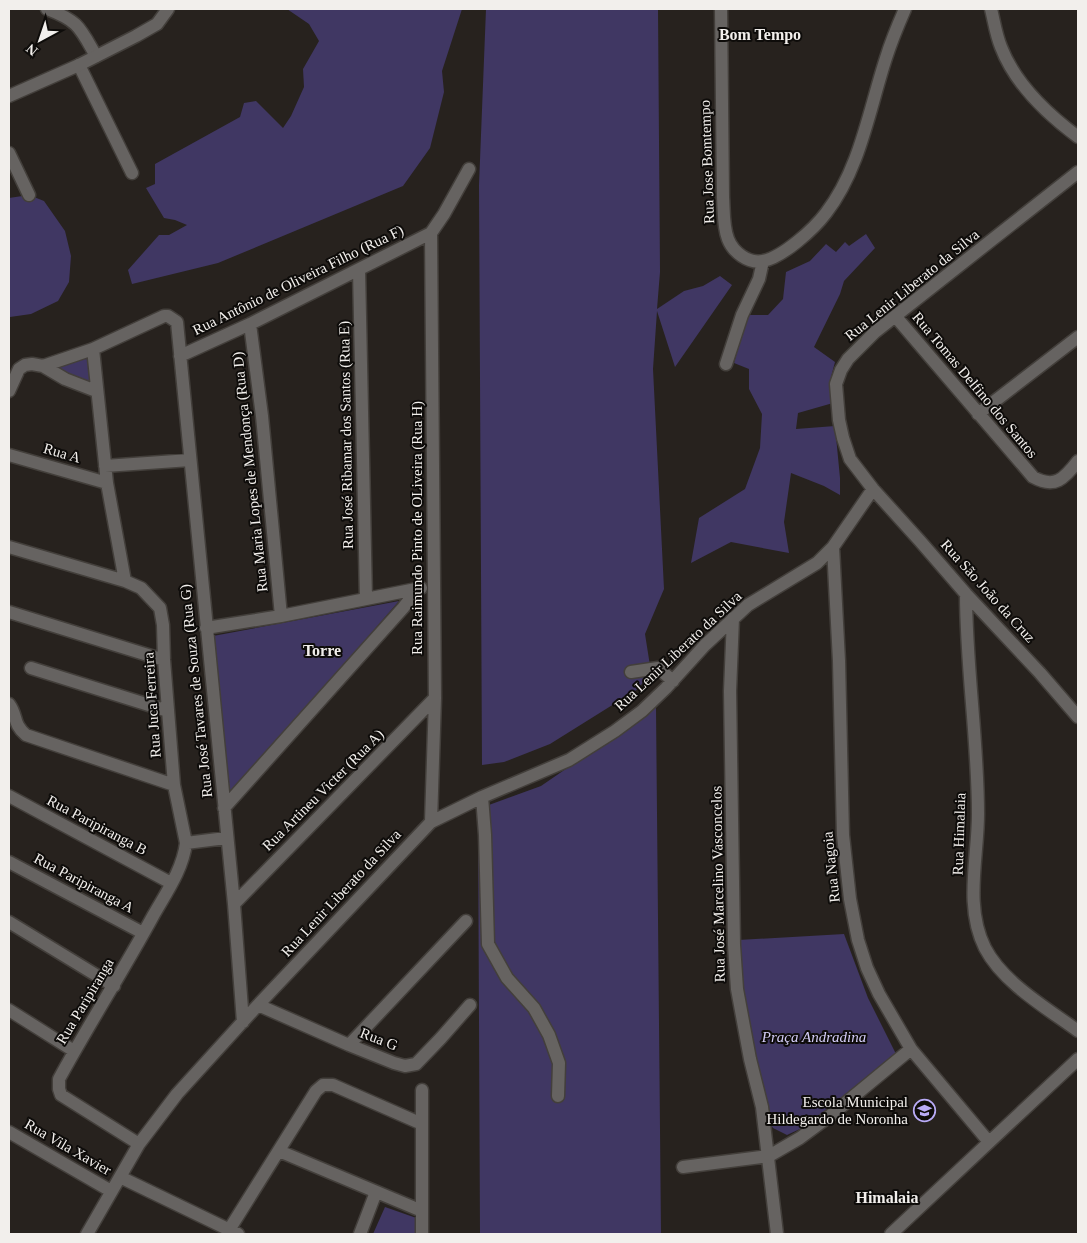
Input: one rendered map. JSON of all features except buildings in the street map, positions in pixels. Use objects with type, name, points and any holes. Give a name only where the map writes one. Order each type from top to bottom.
[{"type":"street","points":[[47,9],[61,11],[79,26],[96,56]]},
{"type":"street","points":[[9,96],[96,56],[157,24],[168,9]]},
{"type":"street","name":"Rua Jose Bomtempo","points":[[721,9],[725,228],[728,240],[735,251],[752,261],[763,262]]},
{"type":"street","points":[[726,364],[742,315],[753,294],[763,262],[801,239],[826,213],[847,179],[886,58],[905,9]]},
{"type":"street","points":[[991,9],[1000,46],[1010,67],[1041,106],[1078,137]]},
{"type":"street","points":[[79,64],[132,173]]},
{"type":"street","points":[[9,152],[29,195]]},
{"type":"street","points":[[431,233],[444,214],[468,169]]},
{"type":"street","name":"Rua Lenir Liberato da Silva","points":[[87,1234],[139,1144],[177,1094],[430,822],[482,797],[569,760],[615,731],[642,711],[673,681],[705,645],[748,605],[800,576],[818,563],[833,547],[873,488],[850,459],[842,438],[836,384],[841,370],[848,359],[875,332],[1078,172]]},
{"type":"street","name":"Rua Antônio de Oliveira Filho (Rua F)","points":[[180,356],[250,324],[431,233]]},
{"type":"street","name":"Rua Raimundo Pinto de OLiveira (Rua H)","points":[[430,822],[435,698],[431,233]]},
{"type":"street","name":"Rua José Ribamar dos Santos (Rua E)","points":[[359,270],[366,599]]},
{"type":"street","name":"Rua José Tavares de Souza (Rua G)","points":[[93,349],[159,318],[168,316],[177,322],[226,838],[234,904],[243,1022]]},
{"type":"street","name":"Rua Tomas Delfino dos Santos","points":[[896,317],[1033,477],[1041,481],[1056,482],[1064,477],[1078,461]]},
{"type":"street","name":"Rua Maria Lopes de Mendonça (Rua D)","points":[[250,324],[262,416],[281,616]]},
{"type":"street","points":[[978,414],[1078,337]]},
{"type":"street","points":[[9,391],[12,372],[25,365],[38,365],[93,349],[107,483],[125,581]]},
{"type":"street","points":[[38,365],[65,379],[96,391]]},
{"type":"street","name":"Rua A","points":[[9,455],[107,483]]},
{"type":"street","points":[[105,466],[190,460]]},
{"type":"street","name":"Rua São João da Cruz","points":[[873,488],[1078,717]]},
{"type":"street","name":"Rua Juca Ferreira","points":[[9,547],[125,581],[140,588],[160,608],[163,625],[174,785],[186,842]]},
{"type":"street","name":"Rua Nagoia","points":[[833,547],[839,661],[843,835],[850,899],[858,940],[867,968],[879,994],[911,1048],[989,1142]]},
{"type":"street","points":[[206,628],[281,616],[434,586]]},
{"type":"street","points":[[224,808],[418,589]]},
{"type":"street","name":"Rua Himalaia","points":[[966,594],[966,622],[973,697],[978,815],[973,898],[978,927],[986,951],[1012,982],[1078,1031]]},
{"type":"street","points":[[9,612],[164,660]]},
{"type":"street","name":"Rua José Marcelino Vasconcelos","points":[[734,618],[730,691],[735,963],[742,1023],[762,1107],[778,1234]]},
{"type":"street","points":[[30,668],[168,711]]},
{"type":"street","points":[[631,672],[658,668],[673,681]]},
{"type":"street","name":"Rua Artineu Victer (Rua A)","points":[[234,904],[435,698]]},
{"type":"street","points":[[9,704],[13,710],[18,729],[26,735],[174,785]]},
{"type":"street","name":"Rua Paripiranga B","points":[[9,796],[171,883]]},
{"type":"street","points":[[482,797],[488,944],[507,978],[534,1008],[548,1035],[559,1064],[558,1096]]},
{"type":"street","points":[[186,842],[226,838]]},
{"type":"street","name":"Rua Paripiranga","points":[[139,1144],[61,1095],[59,1079],[114,986],[171,883],[183,859],[186,842]]},
{"type":"street","name":"Rua Paripiranga A","points":[[9,862],[143,933]]},
{"type":"street","points":[[349,1045],[466,921]]},
{"type":"street","points":[[9,922],[114,986]]},
{"type":"street","name":"Rua G","points":[[258,1005],[349,1045],[406,1066],[416,1064],[470,1004]]},
{"type":"street","points":[[9,1010],[74,1051]]},
{"type":"street","points":[[683,1167],[769,1156],[800,1138],[831,1115],[911,1048]]},
{"type":"street","points":[[896,1233],[989,1142],[1078,1059]]},
{"type":"street","points":[[120,1177],[234,1232],[279,1151],[316,1092],[323,1085],[333,1084],[422,1124]]},
{"type":"street","points":[[422,1090],[422,1234]]},
{"type":"street","name":"Rua Vila Xavier","points":[[9,1132],[112,1191]]},
{"type":"street","points":[[279,1151],[422,1211]]},
{"type":"street","points":[[360,1234],[376,1192]]},
{"type":"green space","points":[[287,9],[462,9],[442,71],[444,92],[430,148],[403,186],[218,263],[132,284],[128,270],[159,235],[169,235],[187,225],[164,218],[146,188],[155,184],[155,164],[240,117],[244,103],[256,101],[283,128],[291,116],[304,87],[303,69],[319,41],[309,24]]},
{"type":"green space","points":[[486,9],[658,9],[660,272],[657,309],[684,291],[703,286],[720,276],[732,285],[675,367],[657,311],[653,369],[664,589],[645,634],[651,672],[638,689],[550,744],[504,762],[482,765],[479,185]]},
{"type":"green space","points":[[29,195],[44,201],[65,231],[71,256],[69,282],[58,301],[31,314],[10,317],[9,198]]},
{"type":"green space","points":[[866,234],[875,248],[844,281],[840,294],[814,347],[835,362],[831,377],[833,403],[798,413],[796,429],[835,426],[840,495],[824,486],[791,473],[784,522],[789,553],[731,542],[691,563],[699,518],[745,489],[760,448],[762,414],[749,389],[749,369],[734,363],[747,315],[768,315],[783,299],[786,272],[810,261],[826,244],[836,252],[845,242],[849,246]]},
{"type":"green space","points":[[93,349],[96,391],[43,366]]},
{"type":"green space","points":[[399,601],[228,798],[213,636]]},
{"type":"green space","points":[[656,707],[661,1234],[480,1234],[478,809],[541,786]]},
{"type":"green space","name":"Praça Andradina","points":[[844,934],[868,998],[897,1056],[802,1128],[787,1135],[773,1128],[768,1121],[749,1044],[738,940]]},
{"type":"green space","points":[[385,1207],[422,1220],[421,1234],[373,1234]]},
{"type":"place","name":"Escola Municipal Hildegardo de Noronha","points":[[924,1111]]},
{"type":"district","name":"Bom Tempo","points":[[760,34]]},
{"type":"district","name":"Torre","points":[[322,650]]},
{"type":"district","name":"Himalaia","points":[[887,1197]]}]
